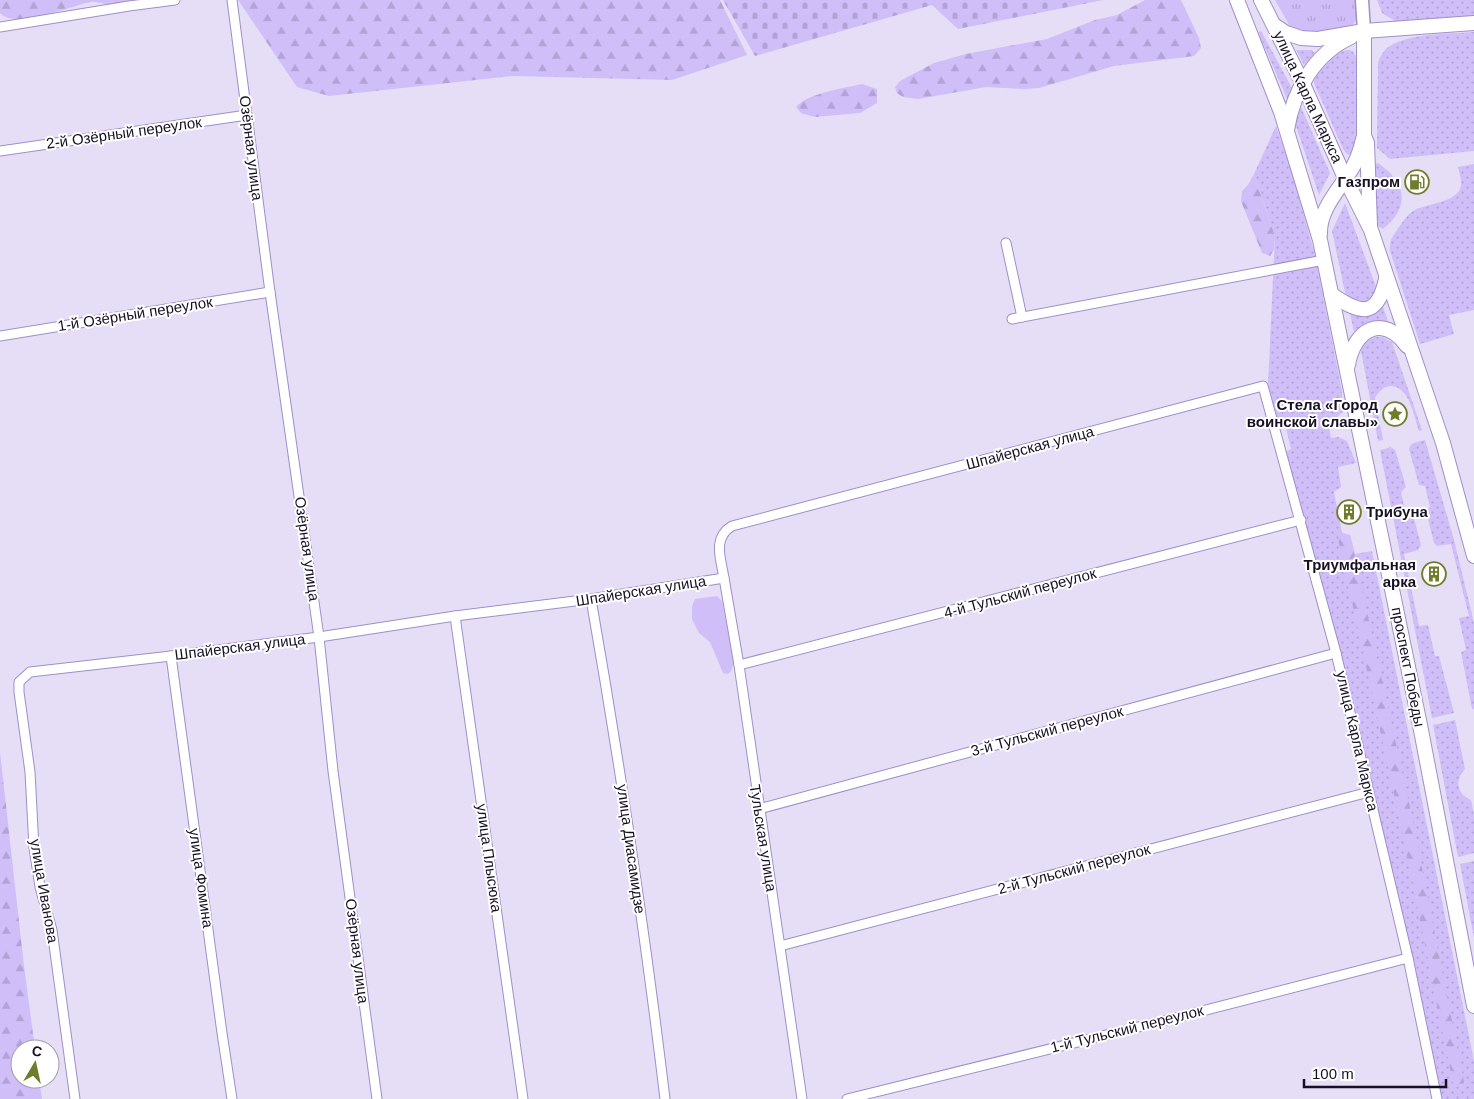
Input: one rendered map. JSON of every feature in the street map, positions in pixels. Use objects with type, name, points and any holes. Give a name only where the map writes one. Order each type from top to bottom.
[{"type":"main road","name":"проспект Победы","points":[[1237,0],[1287,131],[1320,240],[1420,725],[1474,1006]]},
{"type":"main road","name":"улица Карла Маркса","points":[[1261,0],[1303,84],[1370,230]]},
{"type":"main road","name":"улица Карла Маркса","points":[[1362,0],[1364,31],[1364,136],[1368,153],[1370,230]]},
{"type":"main road","points":[[1273,24],[1286,33],[1301,38],[1318,39],[1364,31],[1474,23]]},
{"type":"main road","points":[[1287,131],[1292,109],[1311,70],[1330,49],[1364,31]]},
{"type":"main road","points":[[1320,240],[1322,220],[1335,192],[1356,161],[1364,136]]},
{"type":"main road","points":[[1370,230],[1443,443],[1474,556]]},
{"type":"main road","points":[[1331,294],[1356,309],[1369,309],[1378,300],[1386,279]]},
{"type":"main road","points":[[1347,371],[1349,357],[1358,338],[1374,329],[1392,331],[1402,339],[1412,353]]},
{"type":"street","points":[[0,27],[175,0]]},
{"type":"street","name":"Озёрная улица","points":[[232,0],[270,292],[319,637],[333,771],[377,1099]]},
{"type":"street","name":"2-й Озёрный переулок","points":[[0,151],[247,115]]},
{"type":"street","points":[[1006,243],[1022,317]]},
{"type":"street","points":[[1012,319],[1324,260]]},
{"type":"street","name":"1-й Озёрный переулок","points":[[0,336],[270,292]]},
{"type":"street","name":"Шпайерская улица","points":[[19,682],[30,672],[319,637],[455,616],[591,599],[724,578],[719,546],[720,537],[725,530],[732,526],[1263,386]]},
{"type":"street","name":"улица Карла Маркса","points":[[1263,386],[1336,654],[1408,958],[1437,1099]]},
{"type":"street","name":"4-й Тульский переулок","points":[[739,665],[1301,520]]},
{"type":"street","name":"Тульская улица","points":[[724,578],[739,665],[802,1099]]},
{"type":"street","name":"улица Диасамидзе","points":[[591,599],[616,741],[650,974],[665,1099]]},
{"type":"street","name":"улица Плысюка","points":[[455,616],[523,1099]]},
{"type":"street","name":"3-й Тульский переулок","points":[[759,809],[1336,654]]},
{"type":"street","name":"улица Фомина","points":[[171,656],[232,1099]]},
{"type":"street","name":"улица Иванова","points":[[19,682],[30,772],[34,848],[40,887],[52,930],[75,1099]]},
{"type":"street","name":"2-й Тульский переулок","points":[[780,946],[1369,792]]},
{"type":"street","name":"1-й Тульский переулок","points":[[847,1099],[1408,958]]},
{"type":"green space","points":[[0,0],[145,0],[140,3],[113,5],[90,2],[44,15],[18,19],[8,18],[0,13]]},
{"type":"green space","points":[[238,0],[720,0],[747,55],[672,80],[513,76],[329,96],[297,87]]},
{"type":"green space","points":[[723,0],[1103,0],[958,29],[932,5],[755,56]]},
{"type":"green space","points":[[1145,0],[1181,0],[1199,38],[1201,48],[1194,56],[1114,66],[1039,88],[986,87],[918,99],[903,97],[897,93],[895,87],[900,81],[934,63],[966,54],[1047,39],[1095,20],[1117,15]]},
{"type":"green space","points":[[1275,0],[1359,0],[1358,13],[1352,25],[1345,29],[1327,32],[1292,30]]},
{"type":"green space","points":[[1377,0],[1474,0],[1474,19],[1400,24],[1382,13]]},
{"type":"green space","points":[[1261,31],[1293,90],[1288,101],[1258,32]]},
{"type":"green space","points":[[1474,32],[1474,151],[1390,159],[1377,148],[1378,63],[1382,54],[1394,44],[1415,37]]},
{"type":"green space","points":[[1296,50],[1312,50],[1315,54],[1304,65]]},
{"type":"green space","points":[[1348,50],[1353,52],[1357,59],[1359,70],[1355,146],[1351,156],[1343,149],[1314,83],[1318,72],[1326,62],[1337,54]]},
{"type":"green space","points":[[862,84],[877,89],[877,103],[860,113],[815,117],[801,113],[796,107],[809,98],[837,89]]},
{"type":"green space","points":[[1301,107],[1330,173],[1319,195],[1296,126],[1296,120]]},
{"type":"green space","points":[[1276,126],[1292,172],[1315,255],[1342,391],[1343,412],[1337,417],[1328,419],[1331,438],[1338,437],[1347,441],[1356,463],[1338,467],[1341,487],[1334,492],[1342,533],[1350,535],[1355,554],[1372,551],[1474,1061],[1474,1099],[1441,1099],[1387,849],[1285,452],[1291,449],[1285,424],[1278,424],[1268,384],[1275,236],[1254,174]]},
{"type":"green space","points":[[1378,163],[1395,178],[1401,195],[1398,212],[1383,229],[1378,226],[1376,204],[1374,164]]},
{"type":"green space","points":[[1474,164],[1474,310],[1449,315],[1454,334],[1420,344],[1390,251],[1390,242],[1407,216],[1412,212],[1454,196],[1461,186],[1458,167]]},
{"type":"green space","points":[[1254,174],[1275,236],[1274,250],[1270,256],[1262,253],[1241,201],[1242,191]]},
{"type":"green space","points":[[1345,203],[1378,292],[1373,299],[1362,303],[1346,297],[1332,231]]},
{"type":"green space","points":[[1382,304],[1389,324],[1370,323],[1354,332],[1350,313],[1359,316],[1367,315]]},
{"type":"green space","points":[[1374,337],[1383,337],[1392,342],[1422,430],[1419,431],[1407,397],[1397,387],[1390,386],[1381,390],[1375,398],[1383,440],[1378,441],[1361,351],[1366,342]]},
{"type":"green space","points":[[1425,440],[1454,540],[1474,623],[1474,709],[1472,709],[1461,652],[1466,650],[1459,618],[1469,616],[1451,544],[1437,546],[1434,543],[1426,511],[1430,507],[1425,486],[1419,485],[1409,449],[1413,444]]},
{"type":"green space","points":[[1389,446],[1395,450],[1406,487],[1401,492],[1405,510],[1409,515],[1413,515],[1421,545],[1418,550],[1404,554],[1419,626],[1428,625],[1435,656],[1439,656],[1454,713],[1432,718],[1380,450],[1389,448]]},
{"type":"green space","points":[[1342,533],[1350,535],[1411,812],[1464,1082],[1458,1087],[1453,1084],[1399,816],[1338,539]]},
{"type":"green space","points":[[717,596],[722,601],[734,662],[728,674],[723,673],[710,642],[699,633],[692,619],[692,606],[695,599]]},
{"type":"green space","points":[[1455,720],[1465,769],[1459,778],[1459,787],[1463,795],[1471,800],[1474,814],[1474,853],[1458,857],[1433,725]]},
{"type":"green space","points":[[0,752],[34,1039],[10,1039],[10,1089],[40,1089],[42,1099],[0,1099]]},
{"type":"green space","points":[[1474,861],[1474,938],[1460,864]]},
{"type":"place","name":"Газпром","points":[[1417,182]]},
{"type":"place","name":"Стела «Город воинской славы»","points":[[1395,414]]},
{"type":"place","name":"Трибуна","points":[[1349,512]]},
{"type":"place","name":"Триумфальная арка","points":[[1434,574]]}]
